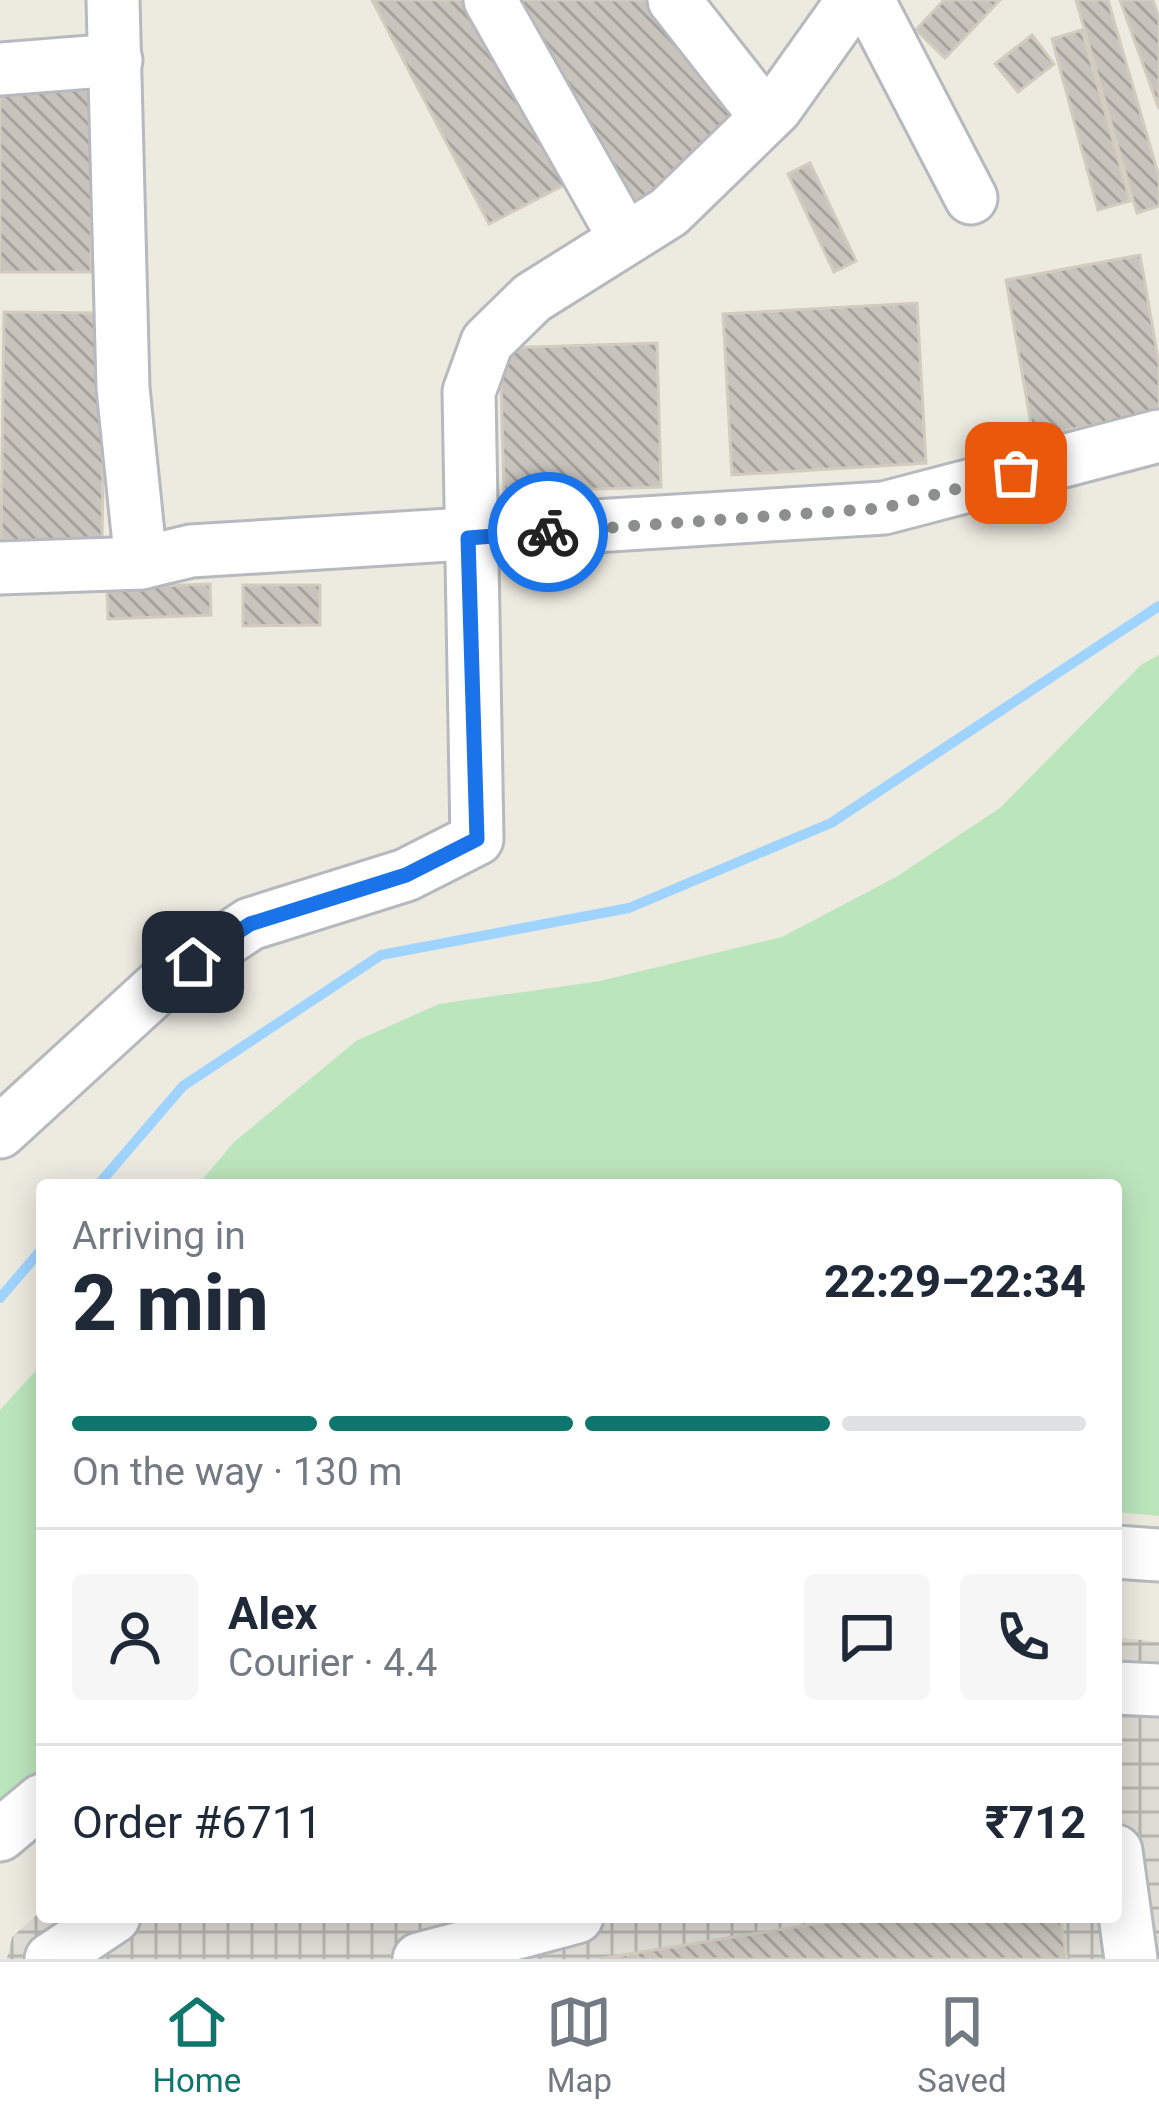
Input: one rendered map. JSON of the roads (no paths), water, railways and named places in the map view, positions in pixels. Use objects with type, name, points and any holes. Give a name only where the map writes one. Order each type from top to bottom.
[{"type":"street","points":[[112,0],[123,388],[141,562]]},
{"type":"street","points":[[490,0],[625,239]]},
{"type":"street","points":[[674,0],[766,117]]},
{"type":"street","points":[[0,1132],[165,981],[250,924],[406,875],[477,839],[468,538],[469,392],[487,342],[532,298],[669,212],[766,117],[853,0]]},
{"type":"street","points":[[868,0],[971,198]]},
{"type":"street","points":[[0,69],[116,60]]},
{"type":"street","points":[[0,568],[141,562],[191,551],[468,538],[884,508],[1159,436]]},
{"type":"street","points":[[1122,1552],[1159,1555]]},
{"type":"street","points":[[1122,1688],[1159,1690]]},
{"type":"street","points":[[0,1835],[36,1806]]},
{"type":"street","points":[[1122,1894],[1131,1959]]},
{"type":"street","points":[[51,1959],[105,1923]]},
{"type":"street","points":[[419,1959],[554,1923]]},
{"type":"waterway","points":[[103,1179],[183,1086],[381,955],[629,908],[831,823],[1159,606]]},
{"type":"waterway","points":[[0,1298],[36,1256]]}]
